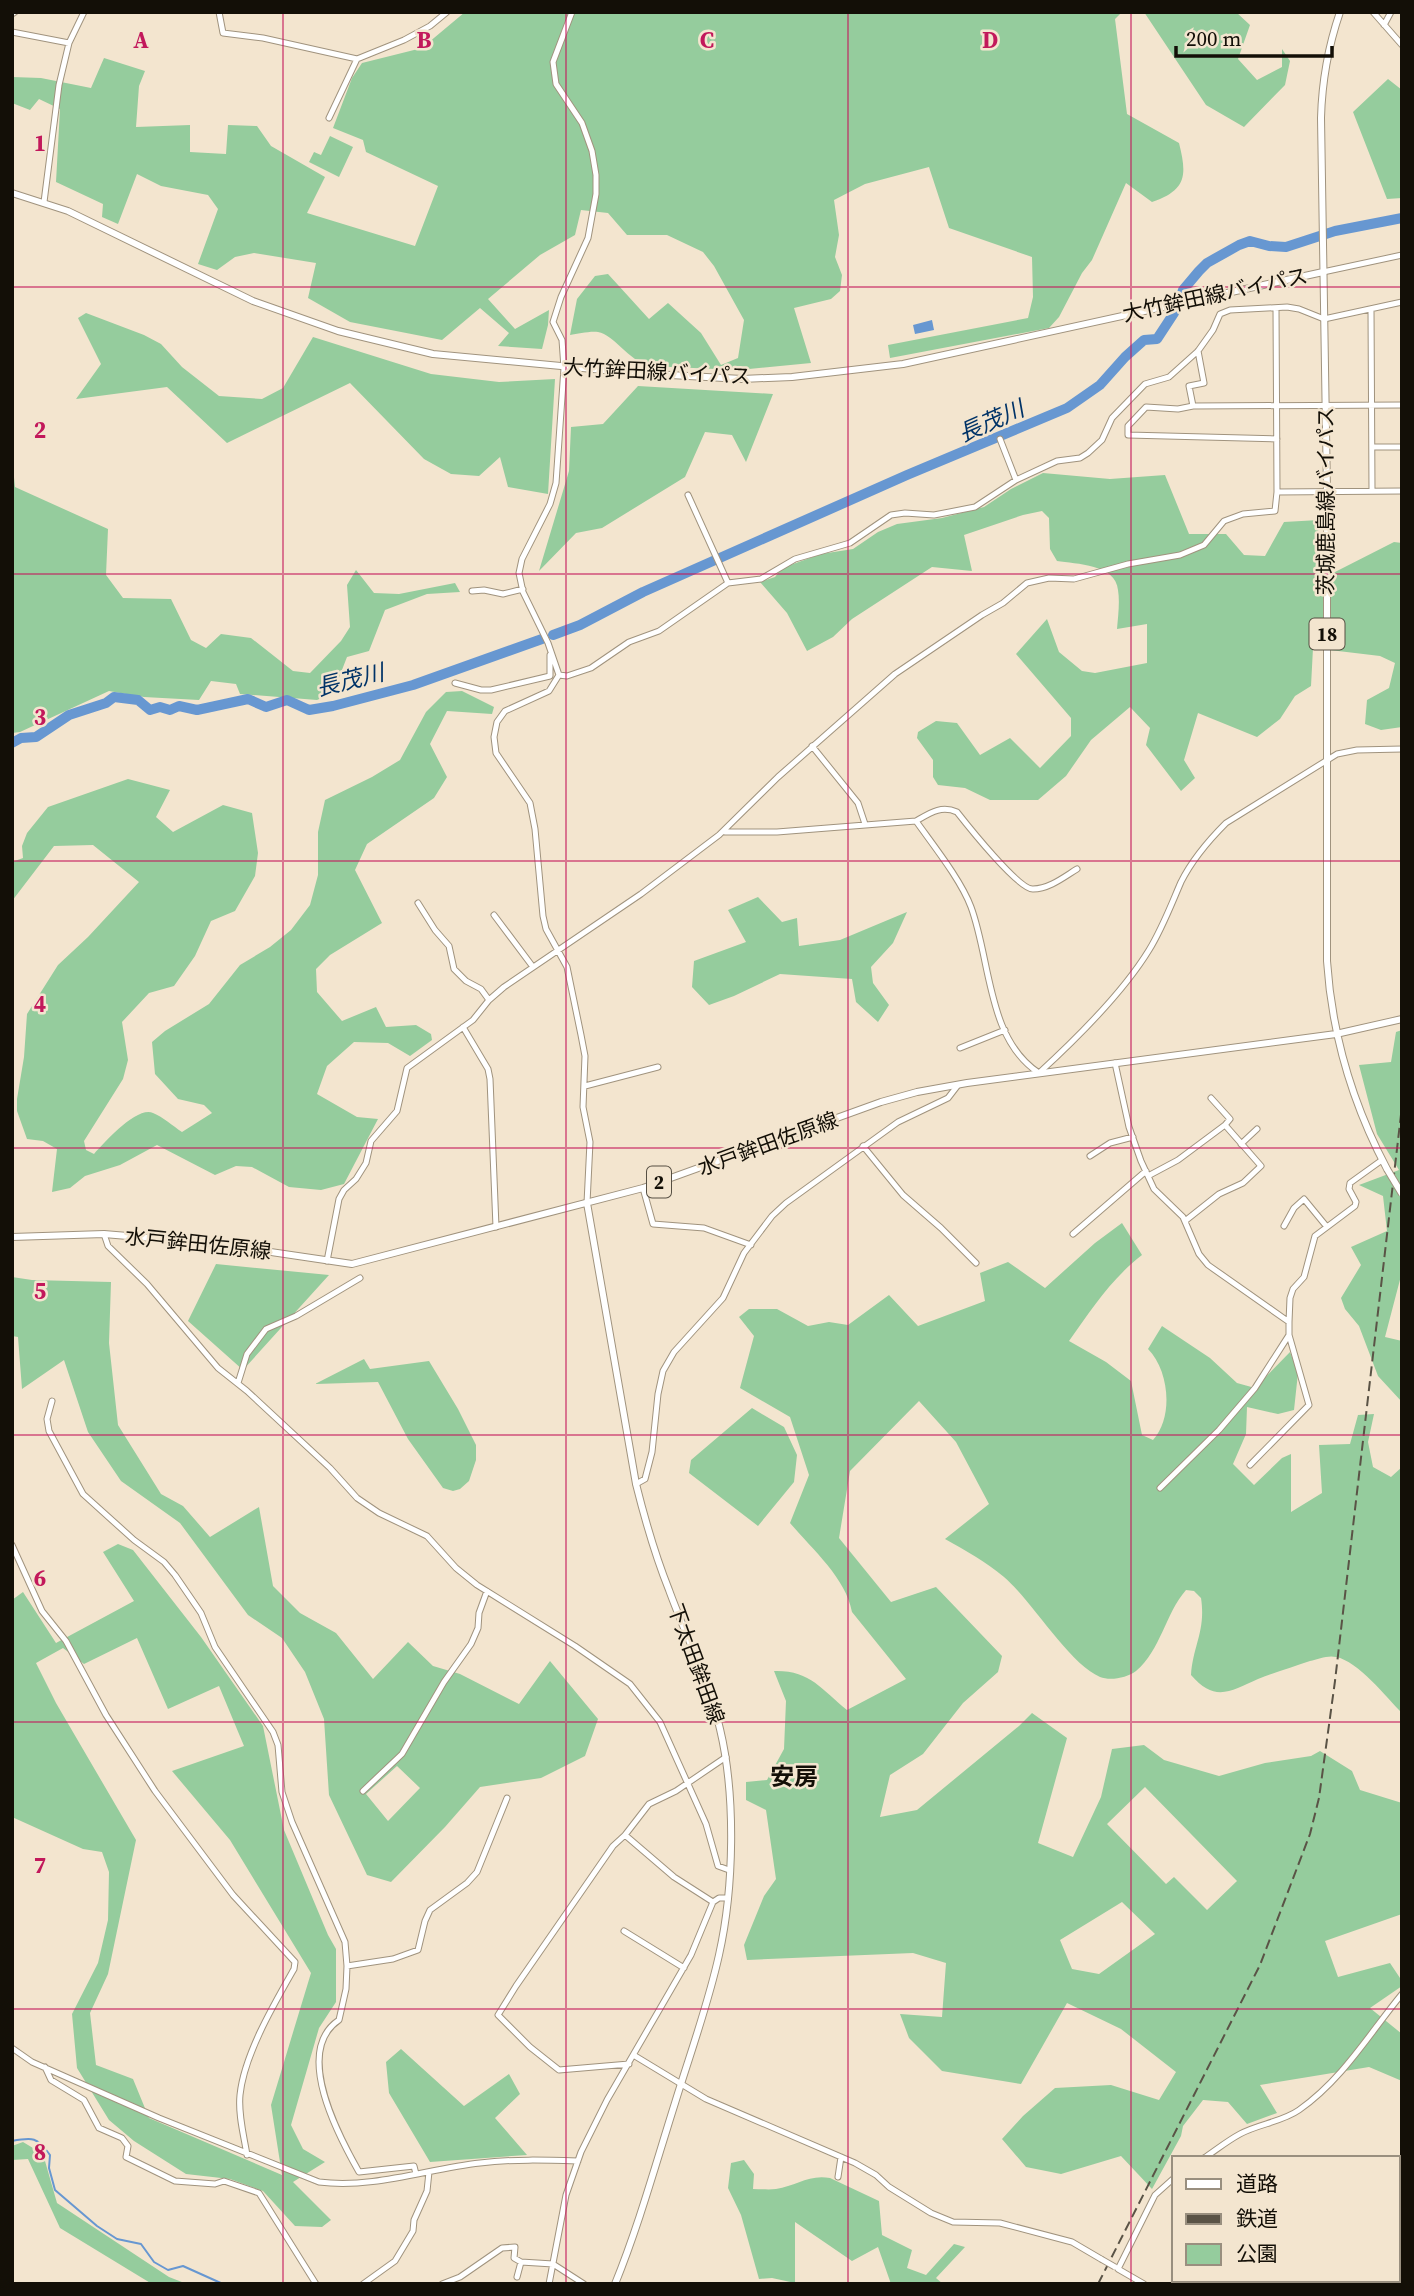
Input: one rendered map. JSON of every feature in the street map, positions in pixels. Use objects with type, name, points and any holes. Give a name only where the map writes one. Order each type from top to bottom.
[{"type":"main road","name":"茨城鹿島線バイパス","points":[[1340,12],[1327,54],[1322,90],[1329,987],[1336,1034],[1349,1084],[1369,1134],[1402,1194]]},
{"type":"main road","name":"大竹鉾田線バイパス","points":[[12,193],[90,220],[253,301],[366,340],[433,354],[564,368],[742,379],[892,366],[1323,271]]},
{"type":"main road","name":"水戸鉾田佐原線","points":[[12,1237],[104,1234],[210,1243],[343,1264],[362,1262],[642,1188],[881,1102],[958,1085],[1336,1034],[1402,1019]]},
{"type":"main road","name":"下太田鉾田線","points":[[587,1203],[636,1484],[669,1591],[710,1688],[726,1757],[730,1789],[727,1898],[712,1981],[637,2225],[615,2284]]},
{"type":"street","points":[[44,202],[59,85],[69,43],[84,12]]},
{"type":"street","points":[[219,12],[223,33],[263,38],[357,59],[404,40],[430,26],[447,12]]},
{"type":"street","points":[[559,675],[523,589],[519,573],[522,559],[550,504],[556,483],[564,368],[562,340],[553,322],[588,238],[596,194],[592,151],[582,123],[556,84],[552,62],[572,12]]},
{"type":"street","points":[[1373,12],[1402,45]]},
{"type":"street","points":[[1384,25],[1391,12]]},
{"type":"street","points":[[12,32],[69,43]]},
{"type":"street","points":[[329,118],[357,59]]},
{"type":"street","points":[[1323,271],[1402,255]]},
{"type":"street","points":[[559,675],[567,676],[591,668],[629,642],[659,631],[729,583],[761,579],[794,559],[850,543],[891,515],[934,515],[975,507],[1016,480],[1057,461],[1080,458],[1102,440],[1112,418],[1145,384],[1169,377],[1198,351],[1213,330],[1220,314],[1230,310],[1299,309],[1324,319],[1402,302]]},
{"type":"street","points":[[327,1261],[339,1199],[366,1163],[371,1141],[397,1111],[407,1068],[473,1020],[489,1000],[533,967],[621,909],[719,835],[812,746],[895,674],[1003,603],[1027,583],[1049,578],[1074,579],[1128,564],[1180,555],[1204,545],[1224,521],[1243,514],[1275,511],[1276,308]]},
{"type":"street","points":[[1371,310],[1372,491]]},
{"type":"street","points":[[1193,406],[1189,386],[1204,383],[1198,351]]},
{"type":"street","points":[[1277,439],[1128,435],[1128,426],[1146,407],[1178,409],[1193,406],[1402,405]]},
{"type":"street","points":[[1000,439],[1016,480]]},
{"type":"street","points":[[1372,447],[1402,447]]},
{"type":"street","points":[[1277,492],[1402,491]]},
{"type":"street","points":[[688,495],[729,583]]},
{"type":"street","points":[[472,591],[484,590],[503,594],[523,589]]},
{"type":"street","points":[[454,682],[481,691],[550,676],[550,652]]},
{"type":"street","points":[[559,675],[549,691],[505,711],[497,722],[494,743],[496,753],[530,803],[543,916],[546,929],[567,967],[571,981],[584,1056],[583,1107],[590,1153],[587,1203]]},
{"type":"street","points":[[812,746],[858,803],[865,824]]},
{"type":"street","points":[[916,821],[971,906],[995,1004],[1005,1030],[1018,1054],[1040,1073],[1142,962],[1187,872],[1213,836],[1233,818],[1326,760],[1347,751],[1402,749]]},
{"type":"street","points":[[719,835],[729,831],[777,832],[916,821],[936,810],[949,808],[957,812],[1014,878],[1026,888],[1036,889],[1054,883],[1077,869]]},
{"type":"street","points":[[418,903],[449,946],[454,969],[470,984],[481,989],[489,1000]]},
{"type":"street","points":[[494,915],[533,967]]},
{"type":"street","points":[[463,1027],[488,1069],[490,1079],[496,1227]]},
{"type":"street","points":[[960,1048],[1005,1030]]},
{"type":"street","points":[[1115,1063],[1133,1137],[1154,1189],[1185,1221],[1199,1254],[1208,1265],[1289,1322]]},
{"type":"street","points":[[585,1086],[658,1067]]},
{"type":"street","points":[[636,1484],[645,1479],[650,1461],[663,1371],[674,1352],[723,1298],[738,1263],[772,1216],[863,1146],[912,1114],[948,1098],[958,1085]]},
{"type":"street","points":[[1073,1234],[1147,1173],[1178,1160],[1225,1125],[1230,1119],[1211,1098]]},
{"type":"street","points":[[1185,1221],[1219,1194],[1243,1183],[1261,1166],[1225,1125]]},
{"type":"street","points":[[1241,1144],[1257,1129]]},
{"type":"street","points":[[1090,1156],[1110,1143],[1133,1137]]},
{"type":"street","points":[[863,1146],[903,1195],[941,1227],[975,1263]]},
{"type":"street","points":[[1250,1465],[1309,1405],[1289,1335],[1289,1322],[1290,1298],[1293,1289],[1304,1277],[1315,1236],[1354,1206],[1356,1202],[1349,1189],[1350,1183],[1382,1160]]},
{"type":"street","points":[[642,1188],[653,1224],[704,1228],[751,1245]]},
{"type":"street","points":[[1284,1226],[1294,1208],[1304,1199],[1327,1227]]},
{"type":"street","points":[[104,1234],[108,1246],[147,1284],[218,1368],[238,1383],[330,1468],[360,1501],[426,1536],[461,1572],[487,1591],[630,1684],[660,1722],[706,1824],[719,1866],[729,1870]]},
{"type":"street","points":[[238,1383],[247,1354],[266,1329],[296,1317],[360,1278]]},
{"type":"street","points":[[1160,1488],[1219,1430],[1255,1388],[1289,1335]]},
{"type":"street","points":[[52,1401],[47,1419],[49,1431],[83,1494],[134,1540],[164,1562],[175,1575],[201,1613],[215,1647],[272,1732],[278,1745],[282,1791],[292,1822],[345,1942],[346,1989],[339,2020],[333,2024],[319,2047],[321,2085],[346,2149],[359,2172],[414,2166],[416,2174]]},
{"type":"street","points":[[12,1545],[42,1611],[66,1641],[106,1715],[155,1791],[233,1895],[295,1962],[294,1969],[260,2035],[242,2085],[240,2107],[247,2155]]},
{"type":"street","points":[[363,1791],[402,1754],[444,1682],[471,1644],[487,1591]]},
{"type":"street","points":[[629,2064],[559,2070],[530,2047],[498,2015],[613,1846],[649,1804],[676,1791],[726,1757]]},
{"type":"street","points":[[347,1966],[393,1959],[418,1950],[430,1910],[467,1883],[477,1872],[507,1798]]},
{"type":"street","points":[[625,1835],[674,1877],[713,1902]]},
{"type":"street","points":[[549,2284],[566,2195],[593,2128],[684,1968],[713,1902],[719,1898],[727,1898]]},
{"type":"street","points":[[624,1931],[684,1968]]},
{"type":"street","points":[[1207,2156],[1240,2133],[1291,2115],[1313,2098],[1350,2061],[1402,1993]]},
{"type":"street","points":[[12,2048],[32,2062],[247,2155],[327,2183],[368,2182],[479,2163],[515,2160],[578,2161]]},
{"type":"street","points":[[635,2056],[706,2099],[841,2157],[876,2175],[889,2187],[932,2213],[953,2222],[1000,2223],[1072,2242],[1144,2284]]},
{"type":"street","points":[[45,2067],[51,2080],[84,2101],[99,2128],[122,2138],[128,2146],[126,2157],[175,2181],[215,2184],[224,2181],[259,2193],[316,2284]]},
{"type":"street","points":[[838,2176],[841,2157]]},
{"type":"street","points":[[363,2284],[396,2261],[413,2231],[414,2220],[427,2191],[429,2172]]},
{"type":"street","points":[[1117,2268],[1155,2194],[1172,2180]]},
{"type":"street","points":[[442,2284],[460,2277],[502,2248],[515,2247],[514,2258],[521,2262],[553,2264],[584,2284]]},
{"type":"street","points":[[517,2277],[521,2262]]},
{"type":"green space","points":[[465,12],[1122,12],[1115,19],[1127,114],[1179,143],[1183,164],[1182,180],[1172,192],[1152,202],[1126,183],[1092,260],[1082,273],[1059,317],[1049,328],[890,358],[888,345],[1028,318],[1033,297],[1032,257],[949,228],[929,167],[865,184],[834,200],[839,235],[835,257],[842,275],[840,291],[831,299],[794,308],[811,363],[739,370],[648,366],[634,359],[604,334],[595,332],[570,335],[577,299],[595,276],[608,274],[649,319],[668,303],[701,333],[721,365],[738,358],[744,320],[714,266],[703,252],[667,235],[627,235],[608,213],[581,210],[575,235],[540,255],[488,299],[515,329],[549,310],[542,349],[498,346],[509,333],[480,308],[442,340],[350,322],[308,298],[316,263],[254,253],[235,257],[217,270],[198,264],[218,209],[208,195],[161,186],[137,174],[118,224],[102,217],[103,204],[56,182],[60,109],[39,99],[30,110],[12,103],[12,77],[41,78],[91,88],[104,58],[145,71],[139,86],[136,127],[190,125],[190,152],[226,154],[228,125],[257,126],[271,146],[325,177],[307,213],[415,246],[438,186],[366,152],[363,140],[333,128],[352,78],[362,63],[422,48]]},
{"type":"green space","points":[[1144,12],[1236,12],[1250,25],[1238,59],[1257,80],[1282,67],[1282,49],[1290,61],[1285,85],[1244,127],[1206,105]]},
{"type":"green space","points":[[1388,79],[1402,90],[1402,198],[1387,199],[1353,112]]},
{"type":"green space","points":[[330,136],[353,147],[339,177],[309,162],[314,152],[321,155]]},
{"type":"green space","points":[[86,313],[161,344],[182,367],[219,396],[262,399],[283,388],[313,337],[431,374],[499,382],[555,379],[548,494],[508,487],[500,457],[479,476],[451,474],[424,459],[350,383],[227,443],[167,387],[76,399],[101,364],[78,318]]},
{"type":"green space","points":[[638,386],[773,394],[746,462],[732,435],[705,432],[685,477],[602,528],[576,533],[539,571],[569,471],[571,427],[603,424]]},
{"type":"green space","points":[[12,458],[15,487],[108,529],[106,575],[123,598],[171,599],[191,640],[206,648],[221,634],[251,638],[293,671],[310,673],[341,641],[350,627],[347,585],[356,570],[374,593],[399,594],[455,583],[460,592],[427,594],[385,610],[369,651],[347,657],[333,693],[317,700],[240,694],[236,684],[211,681],[199,700],[144,697],[109,691],[20,732],[12,733]]},
{"type":"green space","points":[[1043,473],[1110,479],[1165,475],[1189,534],[1226,534],[1244,555],[1265,556],[1284,522],[1319,520],[1315,573],[1335,572],[1394,542],[1402,543],[1402,727],[1381,730],[1365,724],[1367,700],[1389,688],[1395,663],[1380,656],[1313,648],[1311,686],[1295,696],[1280,719],[1257,737],[1198,713],[1184,760],[1195,778],[1181,791],[1146,745],[1150,728],[1130,707],[1091,740],[1066,776],[1038,800],[990,800],[965,788],[938,785],[933,777],[933,760],[917,738],[918,732],[936,721],[957,723],[980,755],[1010,738],[1040,768],[1071,736],[1071,718],[1016,654],[1047,619],[1059,652],[1082,671],[1095,673],[1147,663],[1147,624],[1117,629],[1119,604],[1116,581],[1103,570],[1057,561],[1050,549],[1049,518],[1042,511],[964,535],[972,571],[932,567],[852,619],[833,637],[807,651],[787,613],[760,582],[775,577],[782,568],[821,554],[853,549],[878,532],[897,524],[942,518],[984,507],[1011,489]]},
{"type":"green space","points":[[462,691],[494,707],[492,714],[447,711],[430,744],[447,777],[434,798],[367,844],[355,870],[382,923],[330,955],[316,969],[317,992],[342,1021],[376,1007],[386,1027],[416,1025],[431,1034],[432,1040],[410,1056],[388,1043],[354,1042],[327,1066],[317,1094],[357,1117],[378,1119],[344,1184],[321,1190],[289,1187],[252,1167],[236,1166],[215,1175],[157,1145],[120,1165],[85,1176],[70,1188],[52,1192],[57,1149],[43,1141],[27,1139],[17,1111],[27,1014],[58,965],[139,882],[93,845],[54,846],[12,901],[12,862],[23,858],[22,846],[27,833],[48,807],[128,779],[170,790],[156,817],[173,832],[223,805],[252,813],[258,853],[255,876],[235,911],[211,921],[195,956],[174,986],[149,993],[122,1022],[128,1060],[123,1079],[84,1141],[86,1150],[94,1154],[122,1126],[146,1112],[164,1119],[182,1132],[212,1113],[204,1105],[178,1099],[155,1074],[152,1042],[209,1004],[240,965],[270,947],[291,930],[310,905],[318,875],[318,832],[325,800],[400,760],[426,712],[446,692]]},
{"type":"green space","points":[[758,897],[782,922],[797,918],[799,946],[840,940],[907,912],[893,943],[871,967],[873,983],[889,1005],[878,1022],[856,1002],[852,979],[780,974],[709,1005],[692,987],[694,961],[746,942],[728,910]]},
{"type":"green space","points":[[1402,1030],[1402,1272],[1385,1337],[1402,1341],[1402,1402],[1378,1376],[1359,1326],[1345,1309],[1341,1298],[1361,1265],[1351,1247],[1387,1231],[1383,1196],[1359,1185],[1399,1170],[1377,1134],[1359,1065],[1391,1062],[1396,1032]]},
{"type":"green space","points":[[1122,1223],[1142,1255],[1111,1285],[1069,1341],[1106,1362],[1131,1381],[1142,1435],[1153,1440],[1164,1419],[1164,1381],[1161,1369],[1148,1349],[1162,1326],[1210,1358],[1237,1383],[1255,1388],[1290,1352],[1298,1373],[1294,1410],[1278,1414],[1247,1407],[1246,1434],[1233,1464],[1254,1485],[1282,1458],[1291,1454],[1291,1512],[1322,1493],[1319,1445],[1350,1444],[1358,1415],[1374,1414],[1368,1442],[1373,1467],[1391,1477],[1402,1467],[1402,1713],[1362,1672],[1344,1660],[1333,1657],[1320,1658],[1231,1690],[1216,1692],[1208,1689],[1191,1675],[1202,1620],[1201,1598],[1194,1591],[1186,1590],[1151,1653],[1136,1671],[1109,1679],[1088,1670],[1063,1646],[1004,1577],[945,1539],[989,1504],[956,1442],[919,1401],[850,1471],[839,1538],[891,1602],[936,1587],[1002,1656],[998,1672],[963,1703],[923,1754],[890,1775],[880,1817],[917,1810],[1032,1713],[1067,1738],[1038,1843],[1073,1857],[1101,1797],[1112,1749],[1144,1745],[1164,1760],[1219,1776],[1265,1763],[1311,1756],[1320,1751],[1352,1771],[1360,1790],[1402,1803],[1402,1914],[1325,1941],[1338,1977],[1390,1963],[1402,1981],[1402,1986],[1370,2008],[1402,2034],[1402,2081],[1369,2067],[1260,2085],[1277,2113],[1247,2124],[1228,2102],[1203,2100],[1183,2126],[1181,2136],[1152,2189],[1121,2156],[1061,2174],[1026,2167],[1002,2139],[1055,2088],[1111,2085],[1159,2100],[1176,2072],[1121,2029],[1067,2003],[1021,2084],[942,2071],[909,2038],[900,2014],[942,2017],[946,1963],[913,1953],[747,1960],[744,1945],[764,1896],[776,1879],[766,1810],[746,1800],[746,1782],[767,1780],[784,1749],[786,1701],[774,1671],[806,1677],[847,1710],[906,1679],[852,1612],[849,1599],[836,1576],[790,1523],[809,1475],[790,1417],[740,1388],[754,1336],[739,1317],[749,1309],[777,1309],[808,1326],[829,1322],[848,1325],[889,1295],[918,1326],[985,1301],[980,1273],[1008,1262],[1045,1288],[1095,1243]],"holes":[[[1145,1787],[1237,1881],[1207,1910],[1174,1877],[1166,1884],[1107,1824]],[[1122,1902],[1155,1934],[1099,1974],[1072,1969],[1060,1940]]]},
{"type":"green space","points":[[216,1264],[329,1275],[243,1370],[188,1321]]},
{"type":"green space","points":[[12,1277],[111,1282],[109,1343],[118,1425],[161,1494],[183,1506],[210,1537],[259,1507],[273,1586],[300,1613],[336,1633],[373,1679],[408,1642],[433,1666],[460,1674],[519,1704],[550,1661],[598,1719],[585,1756],[541,1778],[480,1787],[391,1882],[367,1875],[329,1795],[324,1719],[305,1672],[282,1638],[248,1615],[180,1523],[121,1481],[88,1432],[64,1360],[22,1389],[18,1337],[12,1336]],"holes":[[[397,1766],[420,1788],[388,1821],[366,1794]]]},
{"type":"green space","points":[[364,1359],[370,1369],[429,1361],[476,1445],[476,1460],[469,1481],[460,1489],[453,1491],[443,1488],[408,1439],[378,1382],[315,1384]]},
{"type":"green space","points":[[752,1408],[784,1427],[797,1455],[794,1482],[758,1526],[689,1473],[691,1460]]},
{"type":"green space","points":[[118,1544],[133,1550],[201,1637],[263,1726],[284,1830],[336,1949],[336,2002],[319,2028],[291,2125],[303,2149],[325,2162],[293,2182],[331,2220],[322,2227],[295,2226],[263,2191],[230,2179],[186,2174],[134,2141],[109,2120],[77,2068],[72,2014],[98,1963],[108,1920],[109,1872],[102,1852],[83,1849],[12,1817],[12,1600],[23,1592],[56,1643],[134,1601],[103,1552]],"holes":[[[137,1638],[168,1709],[219,1686],[244,1746],[172,1771],[230,1840],[311,1973],[271,2105],[282,2175],[149,2118],[133,2079],[96,2065],[90,2013],[108,1974],[136,1840],[56,1703],[36,1663],[63,1648],[84,1664]]]},
{"type":"green space","points":[[401,2049],[464,2106],[509,2074],[520,2094],[495,2118],[527,2155],[430,2162],[389,2093],[386,2062]]},
{"type":"green space","points":[[23,2142],[43,2154],[57,2203],[169,2277],[187,2284],[152,2284],[60,2228],[28,2159],[12,2160],[12,2146]]},
{"type":"green space","points":[[744,2160],[754,2174],[753,2189],[776,2189],[822,2177],[830,2178],[879,2201],[882,2235],[912,2250],[907,2268],[926,2275],[954,2244],[965,2247],[936,2278],[943,2284],[891,2284],[878,2247],[852,2261],[795,2222],[795,2283],[772,2278],[759,2279],[741,2215],[728,2188],[731,2163]]},
{"type":"water","points":[[932,320],[934,330],[915,334],[913,325]]},
{"type":"waterway","name":"長茂川","points":[[553,635],[580,625],[643,592],[907,475],[1067,408],[1100,385],[1144,340],[1157,339],[1174,313],[1183,290],[1199,271],[1207,263],[1239,245],[1250,241],[1286,247],[1335,231],[1402,218]]},
{"type":"waterway","name":"長茂川","points":[[12,743],[21,738],[36,737],[69,715],[106,703],[114,697],[138,700],[150,710],[160,707],[170,710],[179,706],[197,710],[248,699],[266,707],[287,700],[309,710],[333,706],[413,685],[542,639]]},
{"type":"waterway","points":[[12,2141],[30,2139],[42,2145],[50,2155],[49,2168],[55,2190],[97,2226],[117,2239],[141,2244],[154,2262],[168,2270],[183,2266],[223,2284]]},
{"type":"railway","points":[[1098,2284],[1260,1965],[1310,1834],[1319,1798],[1335,1681],[1402,1106]]},
{"type":"district","name":"安房","points":[[794,1777]]}]
